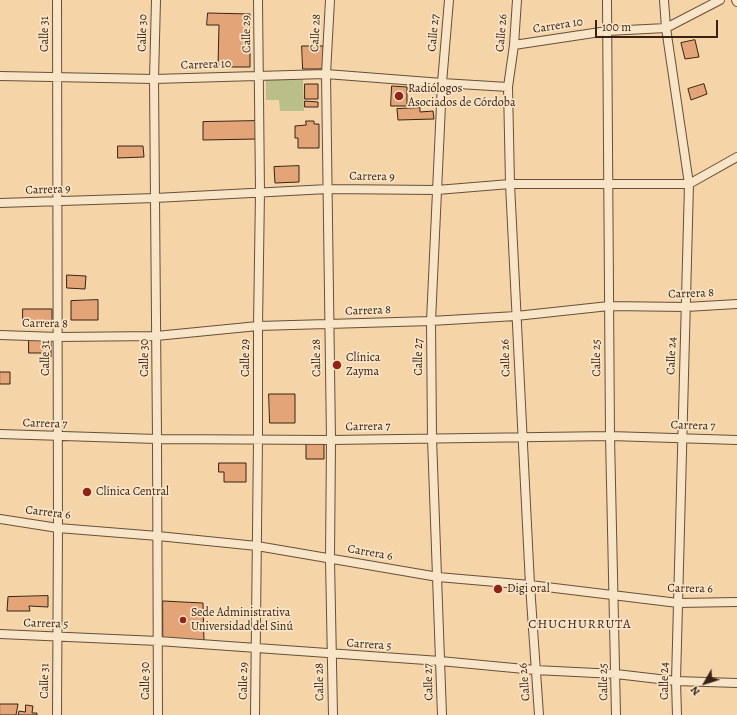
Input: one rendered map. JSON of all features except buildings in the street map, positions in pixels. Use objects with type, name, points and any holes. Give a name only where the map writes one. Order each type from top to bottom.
[{"type":"street","name":"Calle 31","points":[[57,0],[57,715]]},
{"type":"street","name":"Calle 30","points":[[156,0],[154,79],[158,715]]},
{"type":"street","name":"Calle 29","points":[[255,715],[257,649],[260,192],[260,75],[258,0]]},
{"type":"street","name":"Calle 28","points":[[330,0],[326,74],[331,440],[330,559],[333,715]]},
{"type":"street","name":"Calle 27","points":[[442,715],[432,438],[431,321],[442,83],[449,0]]},
{"type":"street","name":"Calle 26","points":[[517,0],[514,45],[508,87],[510,184],[530,586],[539,715]]},
{"type":"street","name":"Calle 25","points":[[607,0],[607,183],[610,436],[616,715]]},
{"type":"street","name":"Calle 24","points":[[664,0],[666,28],[689,184],[676,681],[677,715]]},
{"type":"street","name":"Carrera 10","points":[[514,45],[607,31],[666,28],[720,0]]},
{"type":"street","name":"Carrera 10","points":[[0,76],[154,79],[326,74],[508,87]]},
{"type":"street","points":[[689,184],[737,157]]},
{"type":"street","name":"Carrera 9","points":[[0,204],[328,189],[437,190],[510,184],[689,184]]},
{"type":"street","name":"Carrera 8","points":[[0,335],[58,337],[156,336],[258,326],[431,321],[516,316],[609,306],[686,307],[737,304]]},
{"type":"street","name":"Carrera 7","points":[[0,434],[157,439],[331,440],[610,436],[737,440]]},
{"type":"street","name":"Carrera 6","points":[[0,519],[58,528],[257,546],[438,577],[678,603],[737,602]]},
{"type":"street","name":"Carrera 5","points":[[0,634],[158,641],[440,661],[535,670],[616,674],[676,681],[737,683]]},
{"type":"green space","points":[[266,79],[303,79],[304,111],[280,111],[279,100],[266,100]]},
{"type":"place","name":"Radiólogos Asociados de Córdoba","points":[[399,96]]},
{"type":"place","name":"Clínica Zayma","points":[[337,365]]},
{"type":"place","name":"Clínica Central","points":[[87,492]]},
{"type":"place","name":"Digi oral","points":[[498,589]]},
{"type":"place","name":"Sede Administrativa Universidad del Sinú","points":[[183,620]]},
{"type":"district","name":"CHUCHURRUTA","points":[[580,625]]}]
